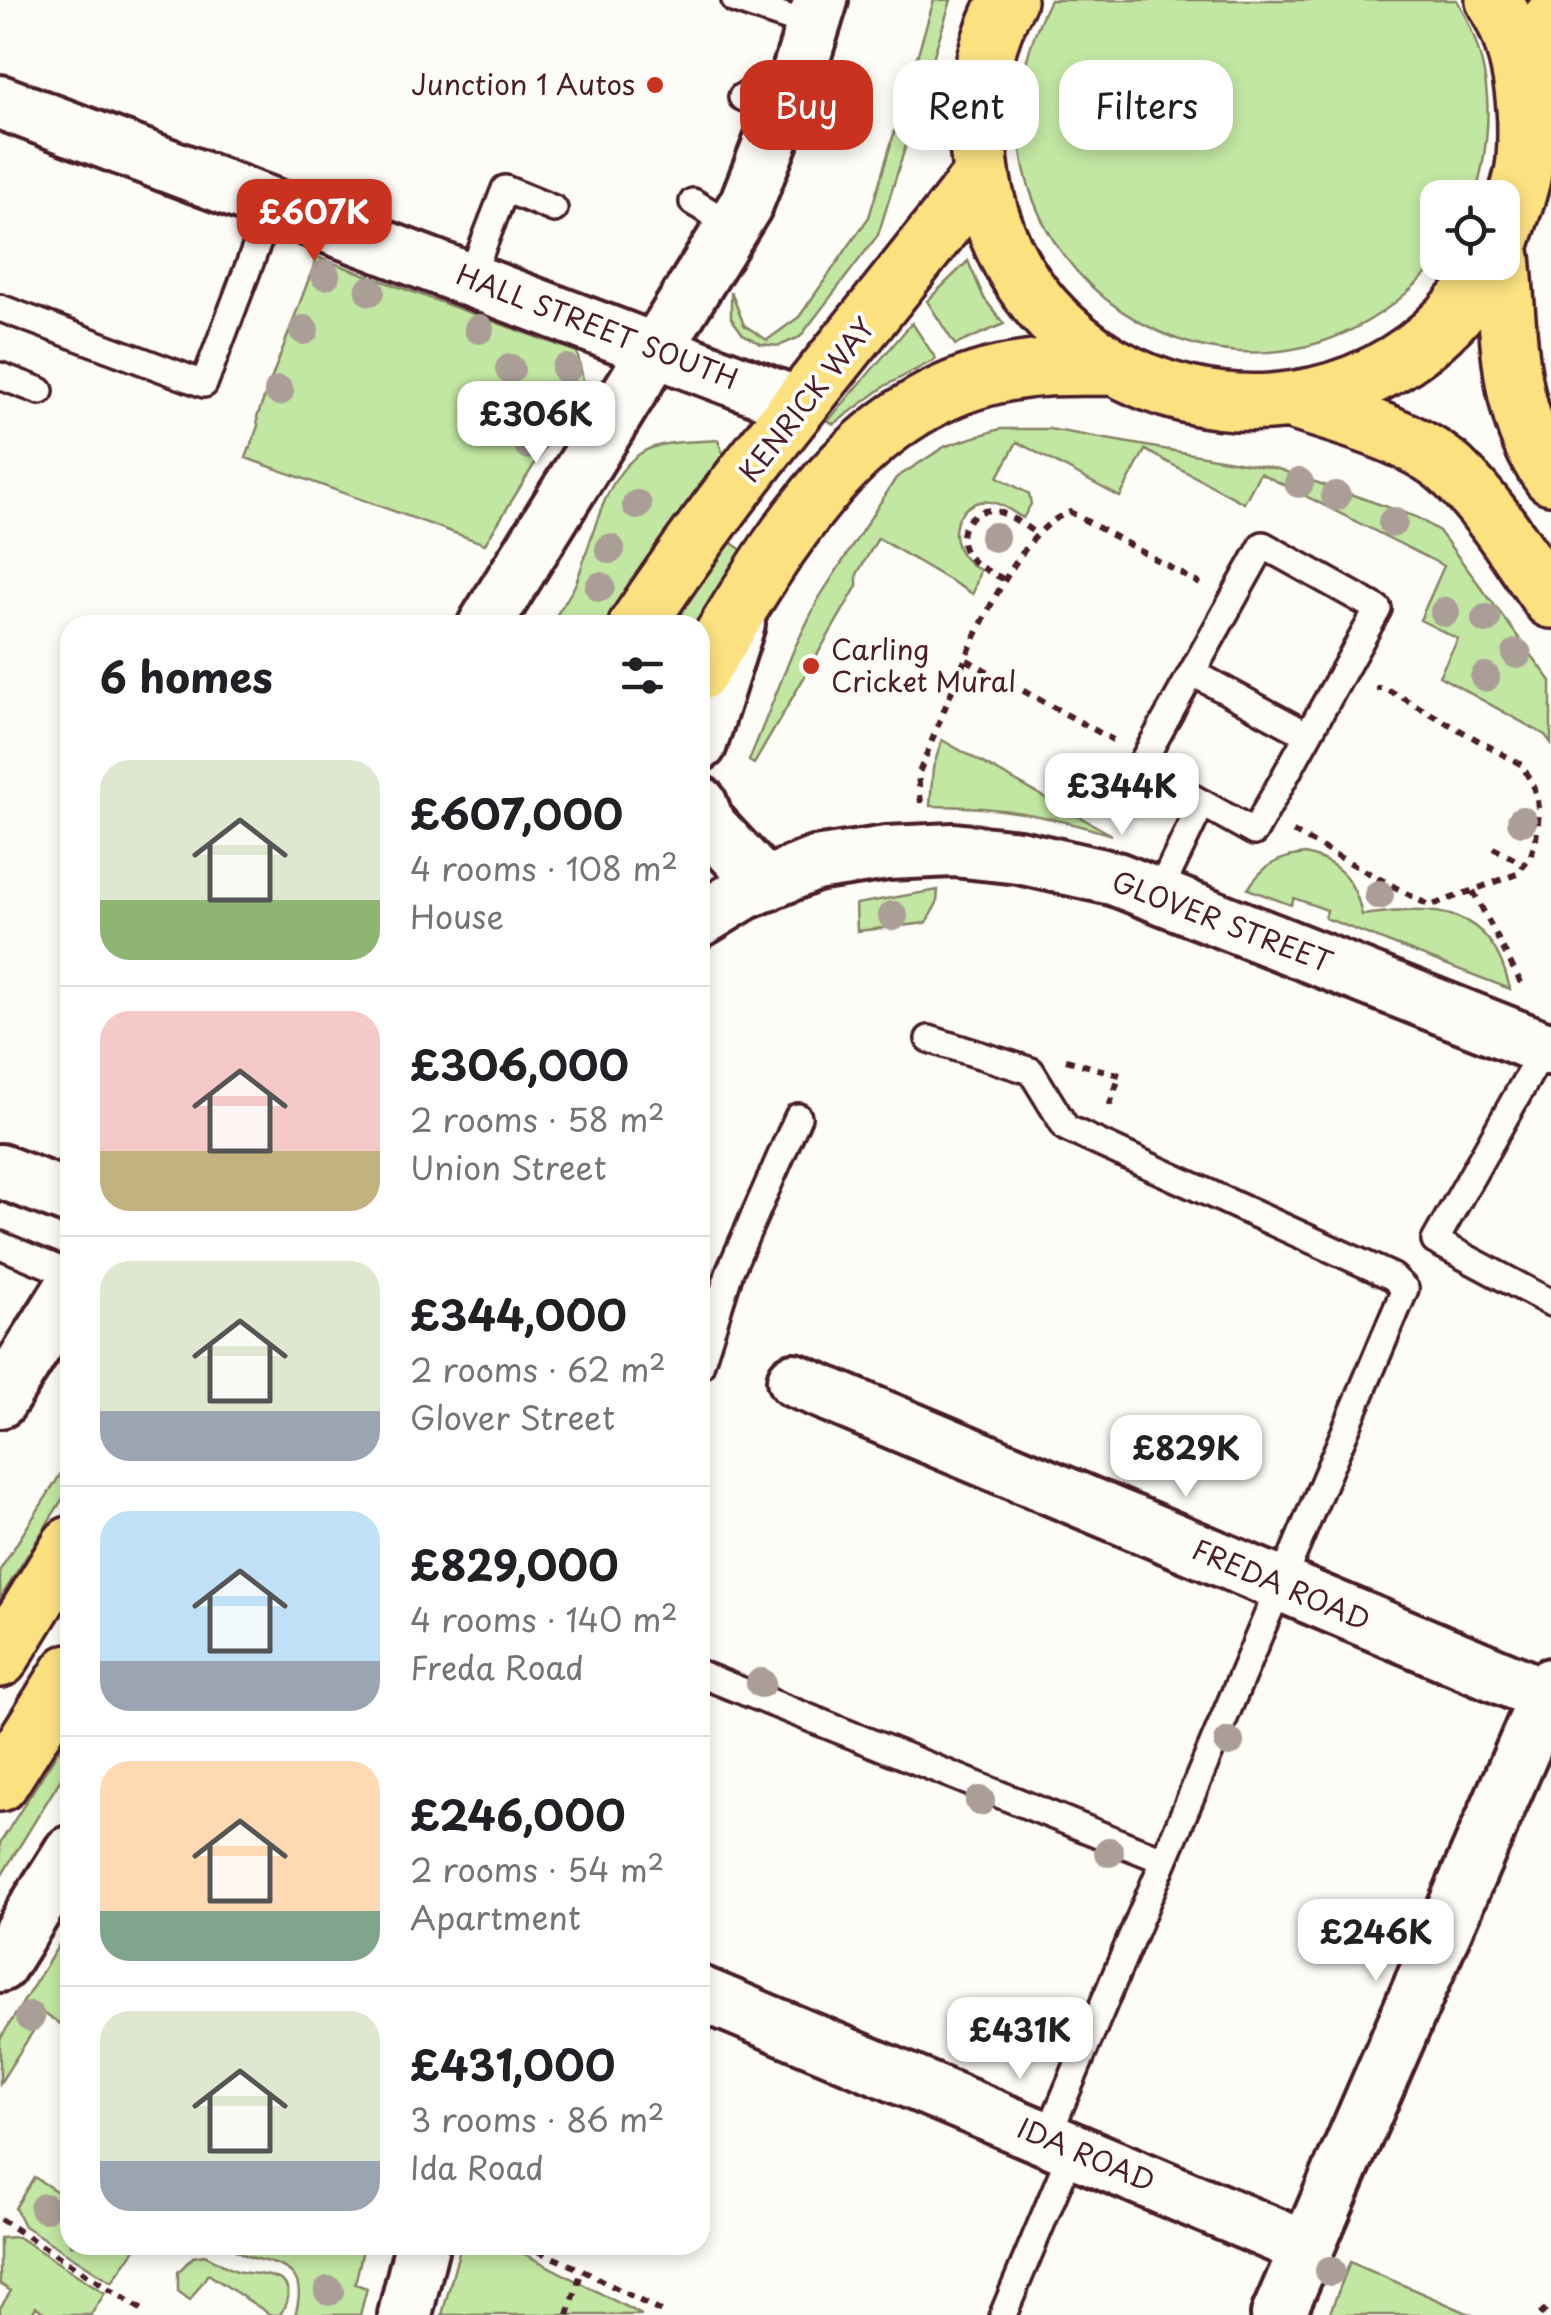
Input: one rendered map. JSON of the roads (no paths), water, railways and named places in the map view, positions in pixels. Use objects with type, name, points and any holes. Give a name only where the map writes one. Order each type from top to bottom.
[{"type":"main road","points":[[1008,0],[986,52],[976,104],[979,178],[989,215],[1012,267],[1036,303],[1075,341],[1111,367],[1138,381],[1190,398],[1249,405],[1294,402],[1354,385],[1408,356],[1452,319],[1479,280]]},
{"type":"main road","points":[[1494,0],[1503,15],[1526,97],[1525,162],[1520,180]]},
{"type":"main road","points":[[1526,97],[1551,18]]},
{"type":"main road","name":"KENRICK WAY","points":[[643,615],[800,405],[889,297],[979,178]]},
{"type":"main road","points":[[1504,280],[1509,351],[1519,409],[1540,460],[1551,476]]},
{"type":"main road","points":[[710,656],[791,528],[842,466],[884,427],[970,384],[1025,370],[1111,367]]},
{"type":"main road","points":[[1294,402],[1370,426],[1449,468],[1551,600]]},
{"type":"main road","points":[[0,1659],[60,1562]]},
{"type":"main road","points":[[0,1783],[60,1688]]},
{"type":"street","points":[[491,615],[657,350],[713,214],[750,196],[762,106],[817,13]]},
{"type":"street","name":"HALL STREET SOUTH","points":[[2,92],[272,204],[449,264],[800,405]]},
{"type":"street","points":[[710,712],[746,599]]},
{"type":"street","points":[[710,826],[765,885]]},
{"type":"street","name":"GLOVER STREET","points":[[710,904],[815,864],[887,853],[954,850],[1019,857],[1096,874],[1547,1048]]},
{"type":"street","points":[[0,1171],[60,1194]]},
{"type":"street","points":[[0,1402],[60,1306]]},
{"type":"street","name":"FREDA ROAD","points":[[794,1380],[1280,1584],[1549,1691]]},
{"type":"street","points":[[1278,2315],[1549,1691]]},
{"type":"street","points":[[0,1965],[60,1869]]},
{"type":"street","name":"IDA ROAD","points":[[710,1997],[1306,2248]]},
{"type":"street","points":[[404,2315],[419,2255]]},
{"type":"lane","points":[[735,0],[817,13]]},
{"type":"lane","points":[[449,264],[505,189],[554,209]]},
{"type":"lane","points":[[0,308],[204,384],[272,204]]},
{"type":"lane","points":[[0,376],[40,391]]},
{"type":"lane","points":[[1263,545],[1378,609],[1254,832],[1139,768],[1193,672],[1263,545]]},
{"type":"lane","points":[[1193,672],[1308,735]]},
{"type":"lane","points":[[1158,897],[1202,803]]},
{"type":"lane","points":[[929,1039],[1030,1071],[1066,1128],[1393,1277],[1406,1289],[1163,1860],[1060,2143],[1003,2315]]},
{"type":"lane","points":[[1547,1048],[1435,1242],[1551,1303]]},
{"type":"lane","points":[[710,1334],[730,1271],[798,1116]]},
{"type":"lane","points":[[0,1244],[60,1270]]},
{"type":"lane","points":[[710,1678],[1163,1860]]},
{"type":"place","name":"Junction 1 Autos","points":[[655,85]]},
{"type":"place","name":"Carling Cricket Mural","points":[[811,666]]}]
